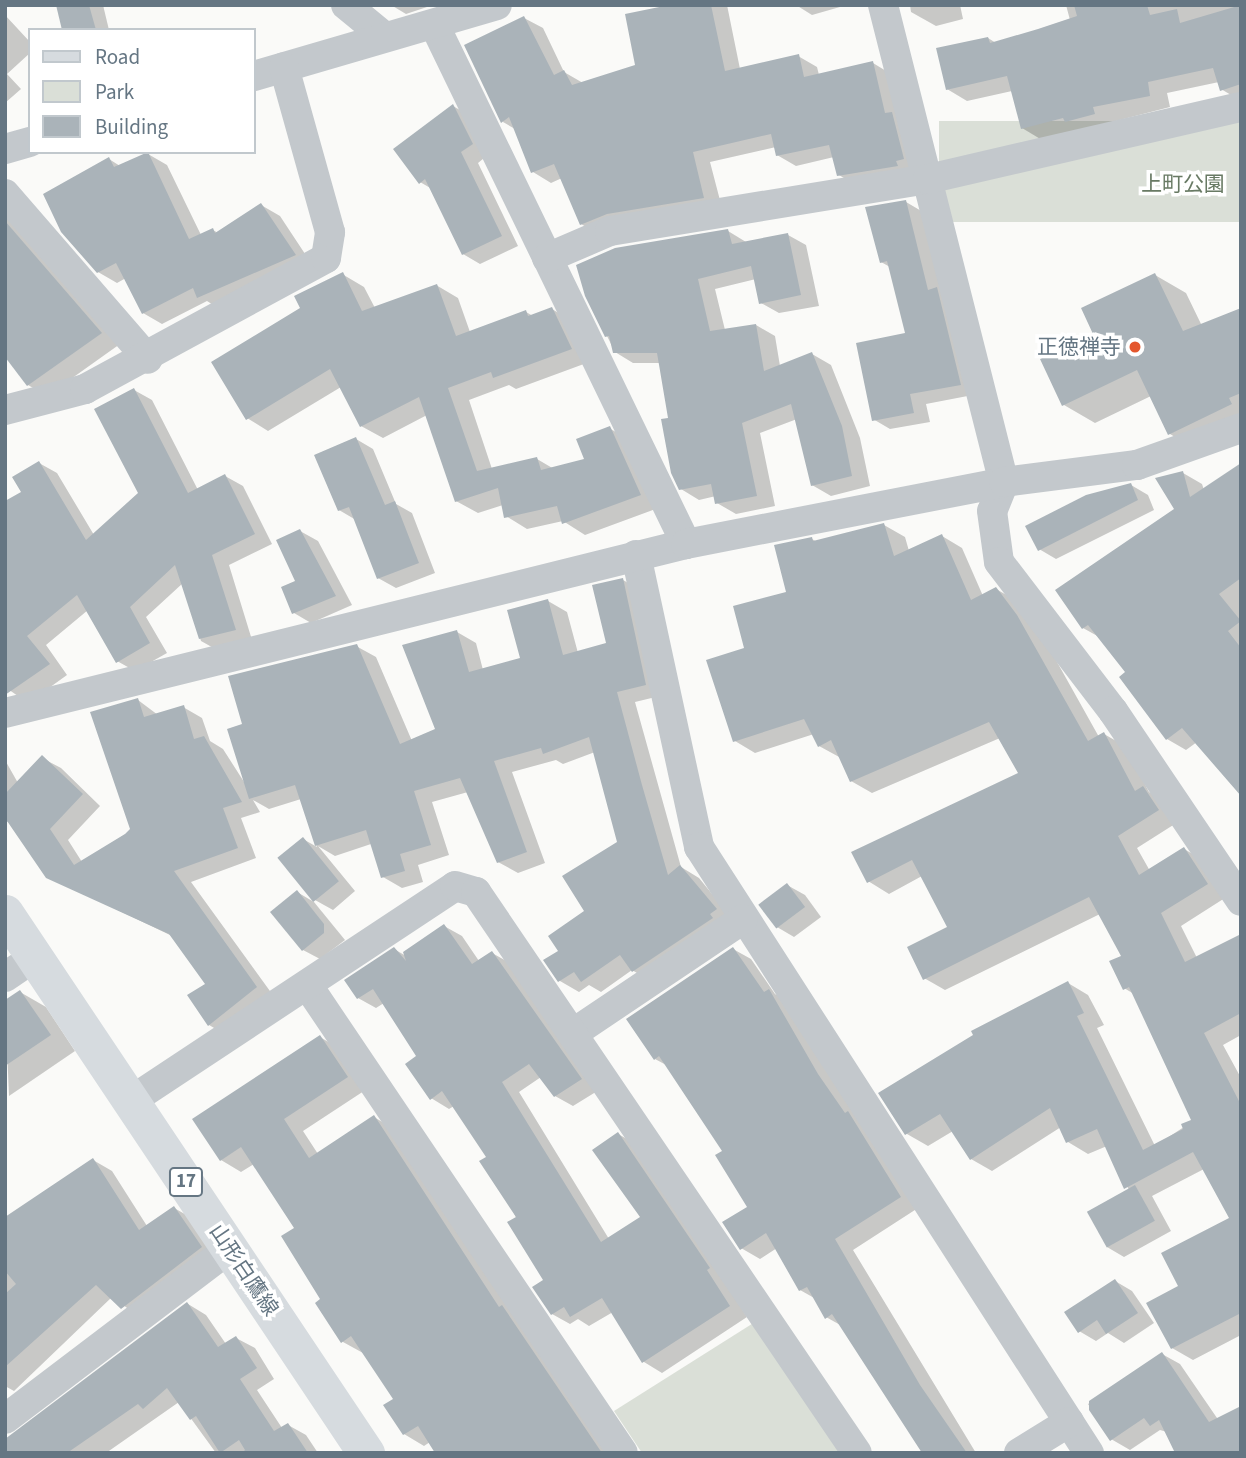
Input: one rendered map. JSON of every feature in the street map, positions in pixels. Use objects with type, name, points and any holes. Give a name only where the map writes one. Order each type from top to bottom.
[{"type":"main road","name":"山形白鷹線","points":[[5,913],[20,967],[132,1100],[366,1453]]},
{"type":"street","points":[[346,5],[385,37]]},
{"type":"street","points":[[256,75],[497,5]]},
{"type":"street","points":[[883,5],[1004,482],[992,511],[999,562],[1113,711],[1241,901]]},
{"type":"street","points":[[433,24],[686,544]]},
{"type":"street","points":[[5,411],[85,389],[148,359],[326,258],[330,232],[284,67]]},
{"type":"street","points":[[547,258],[610,232],[928,179],[1241,107]]},
{"type":"street","points":[[5,149],[28,143]]},
{"type":"street","points":[[5,194],[148,359]]},
{"type":"street","points":[[5,713],[686,544],[1004,482],[1137,465],[1241,428]]},
{"type":"street","points":[[636,555],[699,847],[1089,1453]]},
{"type":"street","points":[[132,1100],[308,986],[455,886],[476,892],[575,1032],[857,1453]]},
{"type":"street","points":[[575,1032],[743,919]]},
{"type":"street","points":[[308,986],[623,1453]]},
{"type":"street","points":[[5,1419],[230,1248]]},
{"type":"street","points":[[1019,1453],[1069,1422]]},
{"type":"green space","name":"上町公園","points":[[939,121],[1241,121],[1241,222],[939,222]]},
{"type":"green space","points":[[755,1322],[843,1453],[642,1453],[614,1411]]},
{"type":"building","points":[[56,5],[89,5],[95,28],[62,28]]},
{"type":"building","points":[[669,5],[711,5],[725,71],[799,54],[804,77],[873,61],[885,113],[892,112],[904,159],[896,161],[898,166],[837,176],[829,145],[776,156],[771,134],[693,152],[704,198],[607,214],[580,225],[554,164],[531,173],[509,117],[501,123],[464,45],[524,16],[554,75],[564,70],[572,85],[635,65],[625,14]]},
{"type":"building","points":[[1074,5],[1147,5],[1150,15],[1177,9],[1180,23],[1241,5],[1241,84],[1220,91],[1213,68],[1148,82],[1150,96],[1093,107],[1095,114],[1065,122],[1063,118],[1021,129],[1007,76],[946,90],[936,48],[988,37],[990,43],[1038,29],[1077,16]]},
{"type":"building","points":[[453,104],[473,144],[461,152],[502,236],[462,255],[425,179],[419,184],[393,149]]},
{"type":"building","points":[[149,154],[189,239],[213,228],[215,233],[261,203],[296,255],[197,298],[193,288],[142,314],[116,263],[97,273],[61,232],[43,194],[109,157],[114,167]]},
{"type":"building","points":[[906,200],[928,290],[937,287],[961,385],[910,394],[914,413],[872,421],[856,343],[905,333],[887,261],[880,263],[865,207]]},
{"type":"building","points":[[5,221],[102,333],[27,386],[5,357]]},
{"type":"building","points":[[728,229],[732,244],[788,233],[801,295],[759,304],[751,266],[698,279],[710,331],[756,324],[764,371],[812,352],[842,426],[852,476],[811,486],[791,404],[742,423],[757,496],[715,504],[711,484],[679,490],[671,473],[661,419],[668,418],[657,353],[613,353],[609,336],[605,337],[585,296],[576,265],[615,248]]},
{"type":"building","points":[[343,272],[362,311],[437,284],[456,336],[526,310],[528,316],[552,307],[572,349],[493,378],[491,372],[448,388],[477,471],[537,457],[541,470],[584,459],[576,439],[610,426],[641,495],[562,524],[557,506],[504,518],[498,488],[455,502],[419,397],[360,427],[330,369],[246,420],[211,362],[300,308],[294,296]]},
{"type":"building","name":"正徳禅寺","points":[[1155,273],[1183,331],[1241,308],[1241,393],[1229,398],[1232,404],[1168,435],[1137,370],[1062,406],[1040,359],[1093,334],[1081,308]]},
{"type":"building","points":[[134,388],[188,493],[225,474],[255,534],[212,555],[236,630],[199,639],[175,565],[130,607],[150,643],[116,663],[77,595],[27,636],[50,664],[5,695],[5,501],[21,492],[12,477],[39,461],[86,540],[138,493],[94,409]]},
{"type":"building","points":[[356,437],[385,505],[395,501],[419,563],[377,579],[349,507],[338,511],[314,455]]},
{"type":"building","points":[[1241,463],[1241,578],[1219,594],[1241,621],[1228,631],[1241,648],[1241,796],[1182,728],[1166,740],[1119,677],[1125,672],[1088,625],[1082,629],[1055,590],[1174,509],[1155,478],[1183,471],[1190,497]]},
{"type":"building","points":[[1131,483],[1138,500],[1038,551],[1025,526],[1086,495]]},
{"type":"building","points":[[884,523],[894,556],[942,534],[971,600],[996,587],[1017,615],[1088,741],[1104,732],[1135,791],[1143,786],[1159,810],[1118,836],[1139,875],[1184,847],[1208,884],[1161,913],[1185,962],[1241,934],[1241,1013],[1204,1033],[1241,1105],[1241,1313],[1171,1349],[1146,1303],[1178,1286],[1161,1253],[1229,1218],[1193,1152],[1124,1189],[1097,1129],[1066,1143],[1050,1108],[970,1160],[940,1114],[905,1135],[878,1093],[973,1035],[971,1031],[1068,981],[1084,1013],[1077,1016],[1143,1150],[1183,1129],[1181,1124],[1191,1120],[1129,987],[1123,990],[1109,961],[1121,956],[1089,897],[923,980],[907,947],[947,927],[912,860],[867,883],[851,852],[1018,773],[989,722],[850,782],[831,740],[818,747],[804,719],[733,742],[706,660],[744,648],[733,606],[786,592],[774,545],[812,537],[813,541]]},
{"type":"building","points":[[300,529],[336,596],[292,614],[281,587],[295,581],[276,540]]},
{"type":"building","points":[[623,578],[646,685],[617,692],[642,785],[668,875],[680,865],[717,909],[710,914],[713,918],[632,972],[620,955],[581,982],[574,972],[558,982],[543,960],[558,951],[548,936],[584,911],[562,876],[617,842],[589,737],[543,754],[541,748],[494,761],[527,852],[497,863],[460,778],[414,791],[431,845],[400,854],[405,871],[381,878],[366,830],[315,846],[295,785],[249,799],[227,729],[242,724],[228,676],[357,644],[400,744],[435,729],[402,645],[457,630],[469,672],[520,658],[507,610],[548,599],[563,655],[606,643],[592,585]]},
{"type":"building","points":[[138,698],[144,717],[184,705],[194,739],[204,736],[242,802],[223,808],[238,848],[174,871],[257,987],[208,1026],[187,995],[205,984],[169,934],[46,878],[5,818],[5,794],[42,755],[83,794],[50,829],[74,865],[125,834],[130,829],[90,712]]},
{"type":"building","points":[[303,837],[339,881],[313,902],[277,858]]},
{"type":"building","points":[[787,883],[805,907],[776,929],[758,905]]},
{"type":"building","points":[[297,890],[324,924],[324,933],[302,951],[270,912]]},
{"type":"building","points":[[444,924],[472,964],[492,951],[582,1079],[554,1097],[529,1064],[502,1082],[601,1242],[640,1217],[592,1150],[618,1132],[710,1268],[707,1270],[730,1306],[642,1363],[602,1298],[570,1317],[564,1307],[551,1315],[532,1287],[543,1280],[507,1222],[516,1217],[479,1161],[486,1157],[442,1091],[430,1100],[405,1064],[416,1056],[373,989],[357,999],[344,980],[394,947],[406,961],[403,952]]},
{"type":"building","points":[[733,947],[764,992],[769,989],[818,1074],[845,1113],[848,1111],[901,1197],[835,1239],[920,1385],[967,1453],[922,1453],[832,1314],[825,1319],[807,1287],[799,1291],[766,1233],[740,1250],[722,1222],[747,1207],[715,1155],[722,1151],[659,1056],[654,1060],[626,1019]]},
{"type":"building","points":[[20,990],[51,1035],[5,1066],[5,1000]]},
{"type":"building","points":[[320,1035],[348,1077],[284,1119],[309,1158],[374,1115],[499,1307],[502,1305],[602,1453],[435,1453],[418,1426],[403,1435],[383,1405],[393,1399],[351,1336],[341,1343],[315,1303],[320,1299],[281,1236],[294,1228],[241,1147],[220,1161],[192,1119]]},
{"type":"building","points":[[93,1158],[139,1230],[174,1206],[202,1247],[121,1309],[96,1285],[5,1367],[5,1294],[16,1284],[5,1271],[5,1217]]},
{"type":"building","points":[[1135,1185],[1155,1221],[1107,1248],[1087,1212]]},
{"type":"building","points":[[1115,1279],[1138,1313],[1106,1334],[1097,1320],[1078,1333],[1064,1312]]},
{"type":"building","points":[[187,1302],[218,1347],[236,1336],[257,1368],[240,1379],[274,1431],[288,1423],[308,1453],[242,1453],[245,1450],[239,1440],[220,1453],[196,1416],[190,1420],[167,1388],[143,1409],[138,1404],[67,1453],[5,1453],[5,1439]]},
{"type":"building","points":[[1162,1352],[1209,1422],[1241,1406],[1241,1453],[1175,1453],[1159,1420],[1150,1426],[1144,1418],[1110,1441],[1089,1410],[1089,1401]]},
{"type":"place","name":"正徳禅寺","points":[[1135,347]]}]
